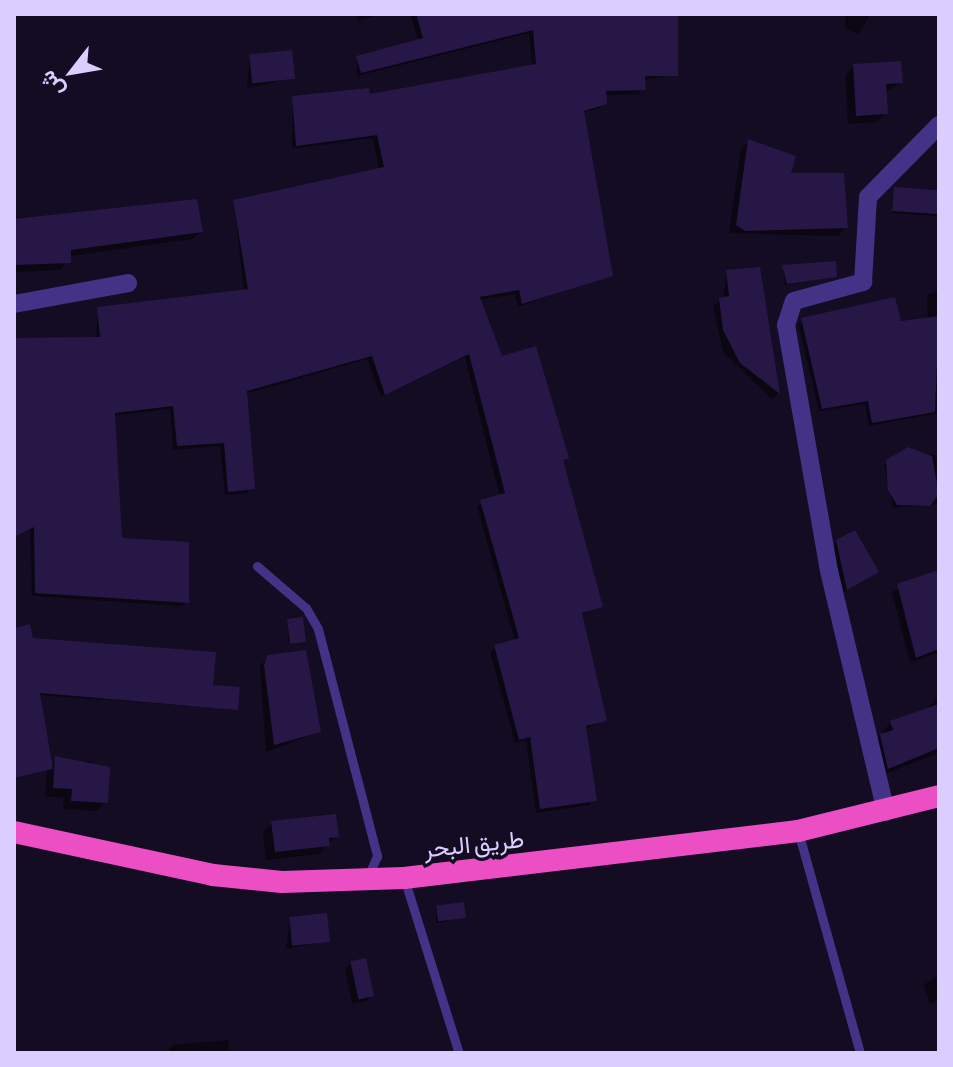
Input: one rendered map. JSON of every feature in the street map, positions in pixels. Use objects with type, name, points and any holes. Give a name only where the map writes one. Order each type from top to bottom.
[{"type":"highway","name":"طريق البحر","points":[[14,832],[213,875],[404,878],[798,831],[886,812],[939,796]]},
{"type":"street","points":[[886,812],[829,571],[786,325],[794,301],[863,282],[868,197],[939,125]]},
{"type":"street","points":[[14,304],[128,283]]},
{"type":"lane","points":[[257,566],[306,608],[318,629],[377,856],[367,878]]},
{"type":"lane","points":[[798,831],[860,1053]]},
{"type":"lane","points":[[404,878],[459,1053]]},
{"type":"building","points":[[416,14],[678,14],[678,76],[645,76],[646,90],[606,91],[607,104],[584,111],[613,276],[522,304],[519,290],[480,297],[502,356],[536,346],[569,458],[563,460],[603,607],[582,613],[607,721],[586,726],[597,801],[540,809],[530,737],[519,740],[494,645],[519,638],[480,500],[505,493],[469,354],[385,395],[372,356],[247,391],[255,489],[228,492],[224,443],[177,446],[173,406],[115,413],[122,538],[189,542],[189,603],[35,593],[34,527],[14,537],[14,338],[100,337],[97,307],[248,289],[233,200],[384,167],[377,135],[296,146],[292,96],[369,88],[370,94],[536,64],[533,30],[361,73],[356,56],[423,38]]},
{"type":"building","points":[[292,50],[295,79],[252,83],[249,54]]},
{"type":"building","points":[[901,61],[903,83],[886,84],[888,114],[856,116],[853,64]]},
{"type":"building","points":[[748,139],[796,156],[791,173],[844,173],[848,228],[745,231],[736,225]]},
{"type":"building","points":[[894,187],[939,190],[937,214],[892,211]]},
{"type":"building","points":[[197,199],[203,232],[71,250],[71,263],[14,265],[14,219]]},
{"type":"building","points":[[836,261],[837,277],[787,284],[782,265]]},
{"type":"building","points":[[760,267],[780,394],[740,363],[723,330],[719,298],[729,296],[726,270]]},
{"type":"building","points":[[895,297],[901,321],[939,316],[935,412],[872,423],[868,401],[822,409],[801,318]]},
{"type":"building","points":[[908,447],[932,456],[939,494],[930,506],[897,505],[888,490],[886,460]]},
{"type":"building","points":[[855,530],[879,572],[847,590],[836,540]]},
{"type":"building","points":[[939,570],[939,649],[916,658],[897,584]]},
{"type":"building","points":[[303,617],[306,642],[290,644],[287,619]]},
{"type":"building","points":[[30,624],[33,638],[216,652],[213,685],[240,687],[238,710],[40,693],[53,769],[14,778],[14,628]]},
{"type":"building","points":[[306,650],[321,732],[274,745],[264,665],[268,655]]},
{"type":"building","points":[[939,704],[939,748],[888,769],[880,734],[893,730],[890,721]]},
{"type":"building","points":[[55,756],[110,767],[108,803],[71,801],[72,789],[53,788]]},
{"type":"building","points":[[336,814],[339,837],[329,838],[330,846],[275,852],[271,821]]},
{"type":"building","points":[[464,902],[466,918],[438,921],[436,905]]},
{"type":"building","points":[[327,913],[330,942],[292,946],[289,917]]},
{"type":"building","points":[[366,958],[374,996],[358,999],[350,961]]}]
